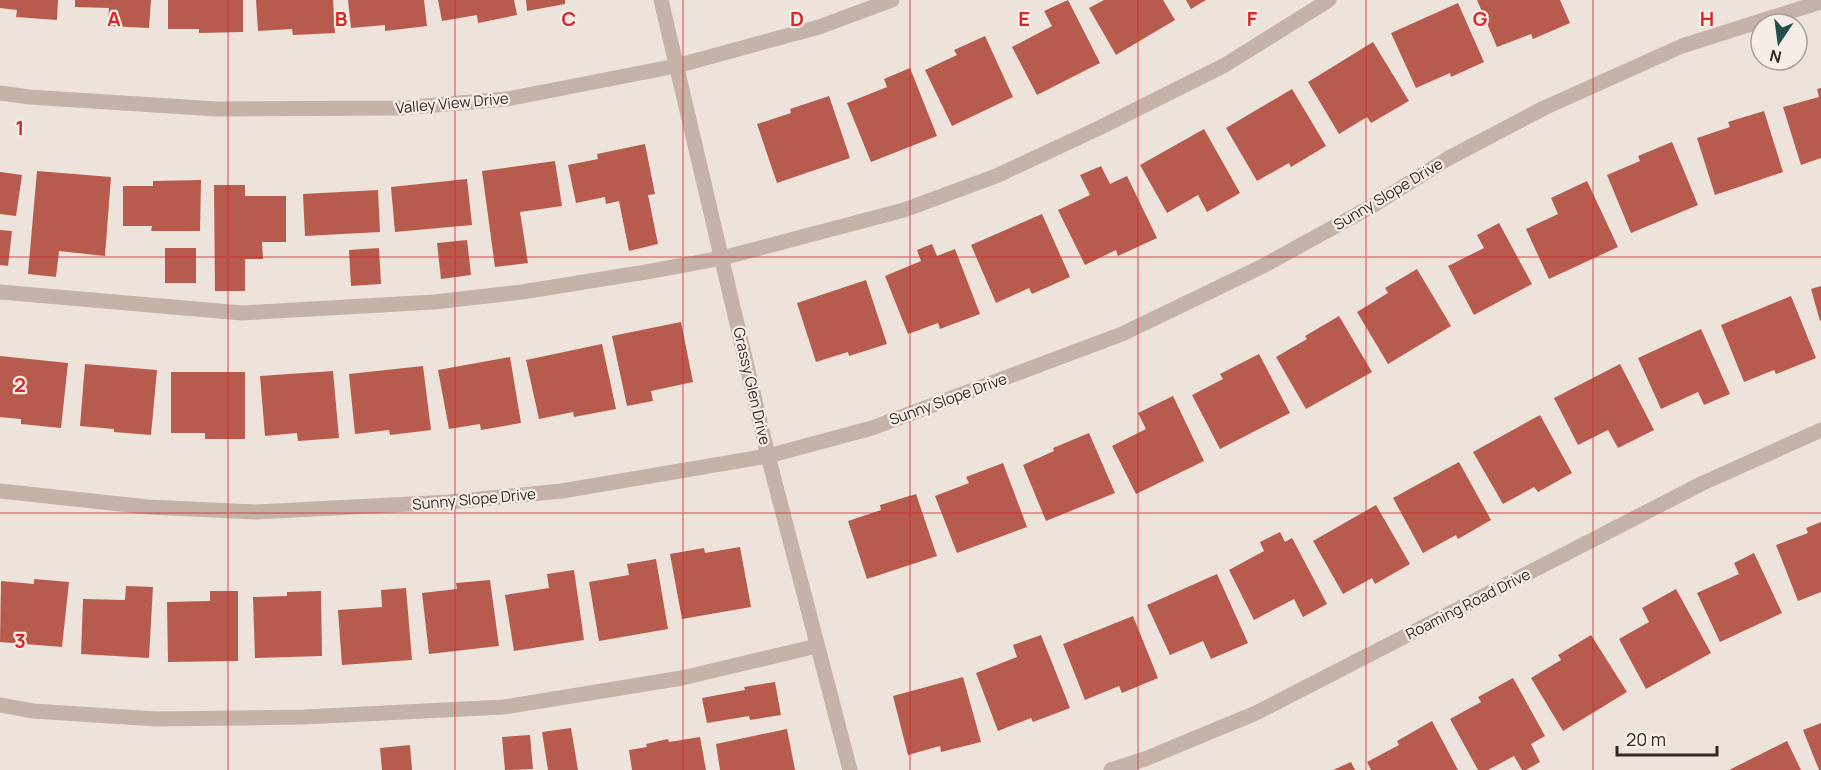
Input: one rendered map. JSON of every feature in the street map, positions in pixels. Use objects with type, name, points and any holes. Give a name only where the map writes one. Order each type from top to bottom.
[{"type":"street","name":"Grassy Glen Drive","points":[[660,0],[768,456],[850,770]]},
{"type":"street","name":"Valley View Drive","points":[[0,93],[29,97],[216,109],[400,108],[507,99],[676,66],[819,27],[892,0]]},
{"type":"street","points":[[0,292],[242,313],[332,309],[434,302],[522,292],[722,258],[904,210],[996,176],[1225,65],[1329,0]]},
{"type":"street","name":"Sunny Slope Drive","points":[[0,491],[148,507],[268,512],[449,502],[562,490],[768,456],[872,428],[1122,334],[1263,266],[1374,205],[1447,159],[1544,108],[1682,46],[1821,2]]},
{"type":"street","name":"Roaming Road Drive","points":[[1111,770],[1145,759],[1256,713],[1703,483],[1821,430]]},
{"type":"street","points":[[0,705],[33,711],[156,719],[304,717],[504,706],[682,678],[818,646]]},
{"type":"building","points":[[0,0],[58,0],[57,20],[16,17],[17,10],[0,8]]},
{"type":"building","points":[[75,0],[151,0],[149,28],[108,26],[109,8],[75,7]]},
{"type":"building","points":[[168,0],[243,0],[243,32],[199,33],[199,29],[168,29]]},
{"type":"building","points":[[256,0],[333,0],[335,33],[293,35],[292,29],[258,31]]},
{"type":"building","points":[[348,0],[424,0],[427,26],[385,31],[385,25],[351,28]]},
{"type":"building","points":[[438,0],[514,0],[517,15],[478,23],[477,15],[442,21]]},
{"type":"building","points":[[526,0],[565,0],[565,4],[527,11]]},
{"type":"building","points":[[1068,0],[1100,63],[1037,95],[1012,47],[1052,26],[1044,11]]},
{"type":"building","points":[[1104,0],[1163,0],[1175,20],[1116,55],[1089,8]]},
{"type":"building","points":[[1186,0],[1206,0],[1191,9]]},
{"type":"building","points":[[1477,0],[1560,0],[1570,23],[1533,39],[1531,34],[1497,47]]},
{"type":"building","points":[[1458,3],[1484,62],[1451,77],[1450,73],[1416,88],[1391,33]]},
{"type":"building","points":[[985,36],[1013,97],[952,126],[925,70],[957,55],[954,50]]},
{"type":"building","points":[[1373,42],[1409,101],[1371,123],[1367,117],[1339,134],[1308,82]]},
{"type":"building","points":[[910,68],[937,136],[871,162],[847,103],[887,87],[884,79]]},
{"type":"building","points":[[1821,88],[1821,158],[1801,165],[1783,107],[1819,97],[1817,89]]},
{"type":"building","points":[[1292,89],[1326,146],[1291,167],[1289,163],[1257,181],[1226,128]]},
{"type":"building","points":[[829,96],[850,158],[777,183],[757,124],[791,113],[790,109]]},
{"type":"building","points":[[1764,111],[1783,172],[1715,195],[1697,138],[1730,127],[1728,122]]},
{"type":"building","points":[[1204,129],[1240,193],[1207,212],[1198,195],[1167,213],[1140,165]]},
{"type":"building","points":[[1672,142],[1698,205],[1631,233],[1607,175],[1640,161],[1638,156]]},
{"type":"building","points":[[645,144],[655,194],[648,195],[658,244],[629,251],[619,201],[606,204],[605,197],[576,203],[568,165],[598,159],[597,154]]},
{"type":"building","points":[[555,161],[562,206],[520,212],[528,263],[495,267],[482,171]]},
{"type":"building","points":[[1101,166],[1110,184],[1127,176],[1157,238],[1118,256],[1116,250],[1085,265],[1058,210],[1090,195],[1080,175]]},
{"type":"building","points":[[37,171],[111,177],[105,256],[59,251],[56,277],[28,274]]},
{"type":"building","points":[[0,172],[22,175],[16,216],[0,214]]},
{"type":"building","points":[[467,179],[472,225],[395,232],[391,187]]},
{"type":"building","points":[[201,180],[200,231],[151,231],[152,226],[123,226],[123,186],[153,186],[153,181]]},
{"type":"building","points":[[1587,181],[1618,247],[1549,279],[1526,229],[1558,214],[1551,198]]},
{"type":"building","points":[[214,185],[245,185],[245,196],[286,196],[286,242],[262,242],[263,259],[245,259],[245,291],[215,291]]},
{"type":"building","points":[[378,190],[380,232],[305,236],[303,194]]},
{"type":"building","points":[[1042,214],[1070,277],[1032,294],[1029,288],[996,303],[971,245]]},
{"type":"building","points":[[1499,223],[1532,284],[1474,315],[1448,266],[1484,248],[1477,235]]},
{"type":"building","points":[[0,230],[12,231],[8,266],[0,265]]},
{"type":"building","points":[[467,240],[471,275],[441,279],[437,243]]},
{"type":"building","points":[[932,244],[937,256],[955,249],[980,314],[940,329],[938,323],[908,334],[885,276],[921,261],[917,250]]},
{"type":"building","points":[[165,248],[196,248],[196,283],[165,283]]},
{"type":"building","points":[[379,248],[381,284],[351,286],[349,250]]},
{"type":"building","points":[[1417,269],[1451,326],[1388,364],[1357,312],[1388,293],[1385,288]]},
{"type":"building","points":[[866,280],[887,344],[849,356],[848,352],[816,362],[797,303]]},
{"type":"building","points":[[1821,286],[1821,321],[1820,321],[1811,289]]},
{"type":"building","points":[[1791,296],[1816,358],[1776,374],[1774,370],[1744,382],[1721,325]]},
{"type":"building","points":[[1339,316],[1372,372],[1306,409],[1276,357],[1307,339],[1305,336]]},
{"type":"building","points":[[681,322],[693,382],[651,391],[653,401],[627,406],[612,336]]},
{"type":"building","points":[[1701,329],[1730,394],[1704,405],[1698,392],[1661,409],[1638,358]]},
{"type":"building","points":[[602,344],[616,409],[574,417],[573,412],[539,419],[526,360]]},
{"type":"building","points":[[1259,354],[1290,413],[1220,449],[1192,395],[1223,379],[1220,374]]},
{"type":"building","points":[[0,356],[68,363],[61,428],[21,424],[21,419],[0,417]]},
{"type":"building","points":[[510,357],[521,423],[481,430],[480,424],[449,429],[438,370]]},
{"type":"building","points":[[85,364],[157,370],[151,435],[80,426]]},
{"type":"building","points":[[1620,364],[1654,430],[1618,448],[1608,430],[1578,445],[1554,398]]},
{"type":"building","points":[[423,366],[431,430],[390,435],[389,430],[355,434],[349,374]]},
{"type":"building","points":[[333,371],[339,438],[298,441],[297,433],[265,436],[260,376]]},
{"type":"building","points":[[171,372],[245,372],[245,439],[205,439],[205,433],[171,433]]},
{"type":"building","points":[[1173,396],[1204,461],[1136,494],[1112,446],[1146,429],[1138,413]]},
{"type":"building","points":[[1540,415],[1572,473],[1538,492],[1534,487],[1503,504],[1473,452]]},
{"type":"building","points":[[1089,433],[1115,493],[1046,521],[1023,465],[1054,451],[1053,448]]},
{"type":"building","points":[[1459,462],[1491,520],[1458,539],[1456,535],[1423,553],[1393,498]]},
{"type":"building","points":[[1003,463],[1027,527],[957,553],[935,496],[969,483],[966,477]]},
{"type":"building","points":[[916,494],[937,556],[867,579],[848,521],[881,510],[880,505]]},
{"type":"building","points":[[1376,505],[1410,564],[1375,584],[1372,578],[1343,594],[1313,541]]},
{"type":"building","points":[[1821,522],[1821,592],[1798,601],[1776,545],[1808,533],[1806,528]]},
{"type":"building","points":[[1280,532],[1285,542],[1292,538],[1327,604],[1303,617],[1294,599],[1254,620],[1229,570],[1264,551],[1260,542]]},
{"type":"building","points":[[740,547],[751,607],[682,619],[670,554],[704,548],[705,553]]},
{"type":"building","points":[[1754,553],[1782,613],[1720,642],[1697,593],[1739,574],[1734,563]]},
{"type":"building","points":[[656,559],[668,629],[599,641],[589,582],[629,575],[627,564]]},
{"type":"building","points":[[574,570],[584,640],[514,651],[505,595],[549,588],[547,574]]},
{"type":"building","points":[[1217,574],[1248,643],[1211,659],[1203,641],[1170,655],[1147,605]]},
{"type":"building","points":[[34,579],[69,582],[62,647],[0,642],[1,581],[34,584]]},
{"type":"building","points":[[490,580],[499,646],[429,654],[422,593],[457,589],[456,583]]},
{"type":"building","points":[[126,586],[153,587],[149,658],[81,654],[83,599],[125,600]]},
{"type":"building","points":[[406,588],[412,660],[342,665],[338,610],[382,607],[381,590]]},
{"type":"building","points":[[1676,589],[1711,653],[1646,689],[1619,639],[1649,622],[1642,608]]},
{"type":"building","points":[[210,591],[238,591],[238,661],[168,662],[167,602],[210,601]]},
{"type":"building","points":[[321,591],[322,656],[255,658],[253,597],[287,596],[287,592]]},
{"type":"building","points":[[1133,616],[1158,678],[1122,693],[1119,686],[1085,700],[1063,644]]},
{"type":"building","points":[[1041,635],[1070,708],[1033,722],[1031,718],[998,731],[976,673],[1017,657],[1013,645]]},
{"type":"building","points":[[1591,635],[1627,692],[1563,731],[1531,678],[1561,660],[1558,655]]},
{"type":"building","points":[[963,677],[981,742],[941,752],[940,746],[908,755],[893,696]]},
{"type":"building","points":[[1513,678],[1545,736],[1531,744],[1540,762],[1522,770],[1514,756],[1488,770],[1478,770],[1450,719],[1481,702],[1478,697]]},
{"type":"building","points":[[775,682],[781,715],[750,720],[749,716],[707,723],[702,698]]},
{"type":"building","points":[[1432,721],[1458,770],[1371,770],[1367,762],[1399,745],[1397,741]]},
{"type":"building","points":[[1821,723],[1821,770],[1819,770],[1803,730]]},
{"type":"building","points":[[571,728],[578,770],[548,770],[542,732]]},
{"type":"building","points":[[787,729],[795,770],[720,770],[716,744]]},
{"type":"building","points":[[530,735],[533,769],[505,770],[502,737]]},
{"type":"building","points":[[700,737],[706,770],[632,770],[629,750],[647,747],[646,744],[668,739],[669,742]]},
{"type":"building","points":[[1787,741],[1801,770],[1729,770]]},
{"type":"building","points":[[410,745],[412,770],[382,770],[380,748]]},
{"type":"building","points":[[1351,762],[1355,770],[1333,770]]}]
